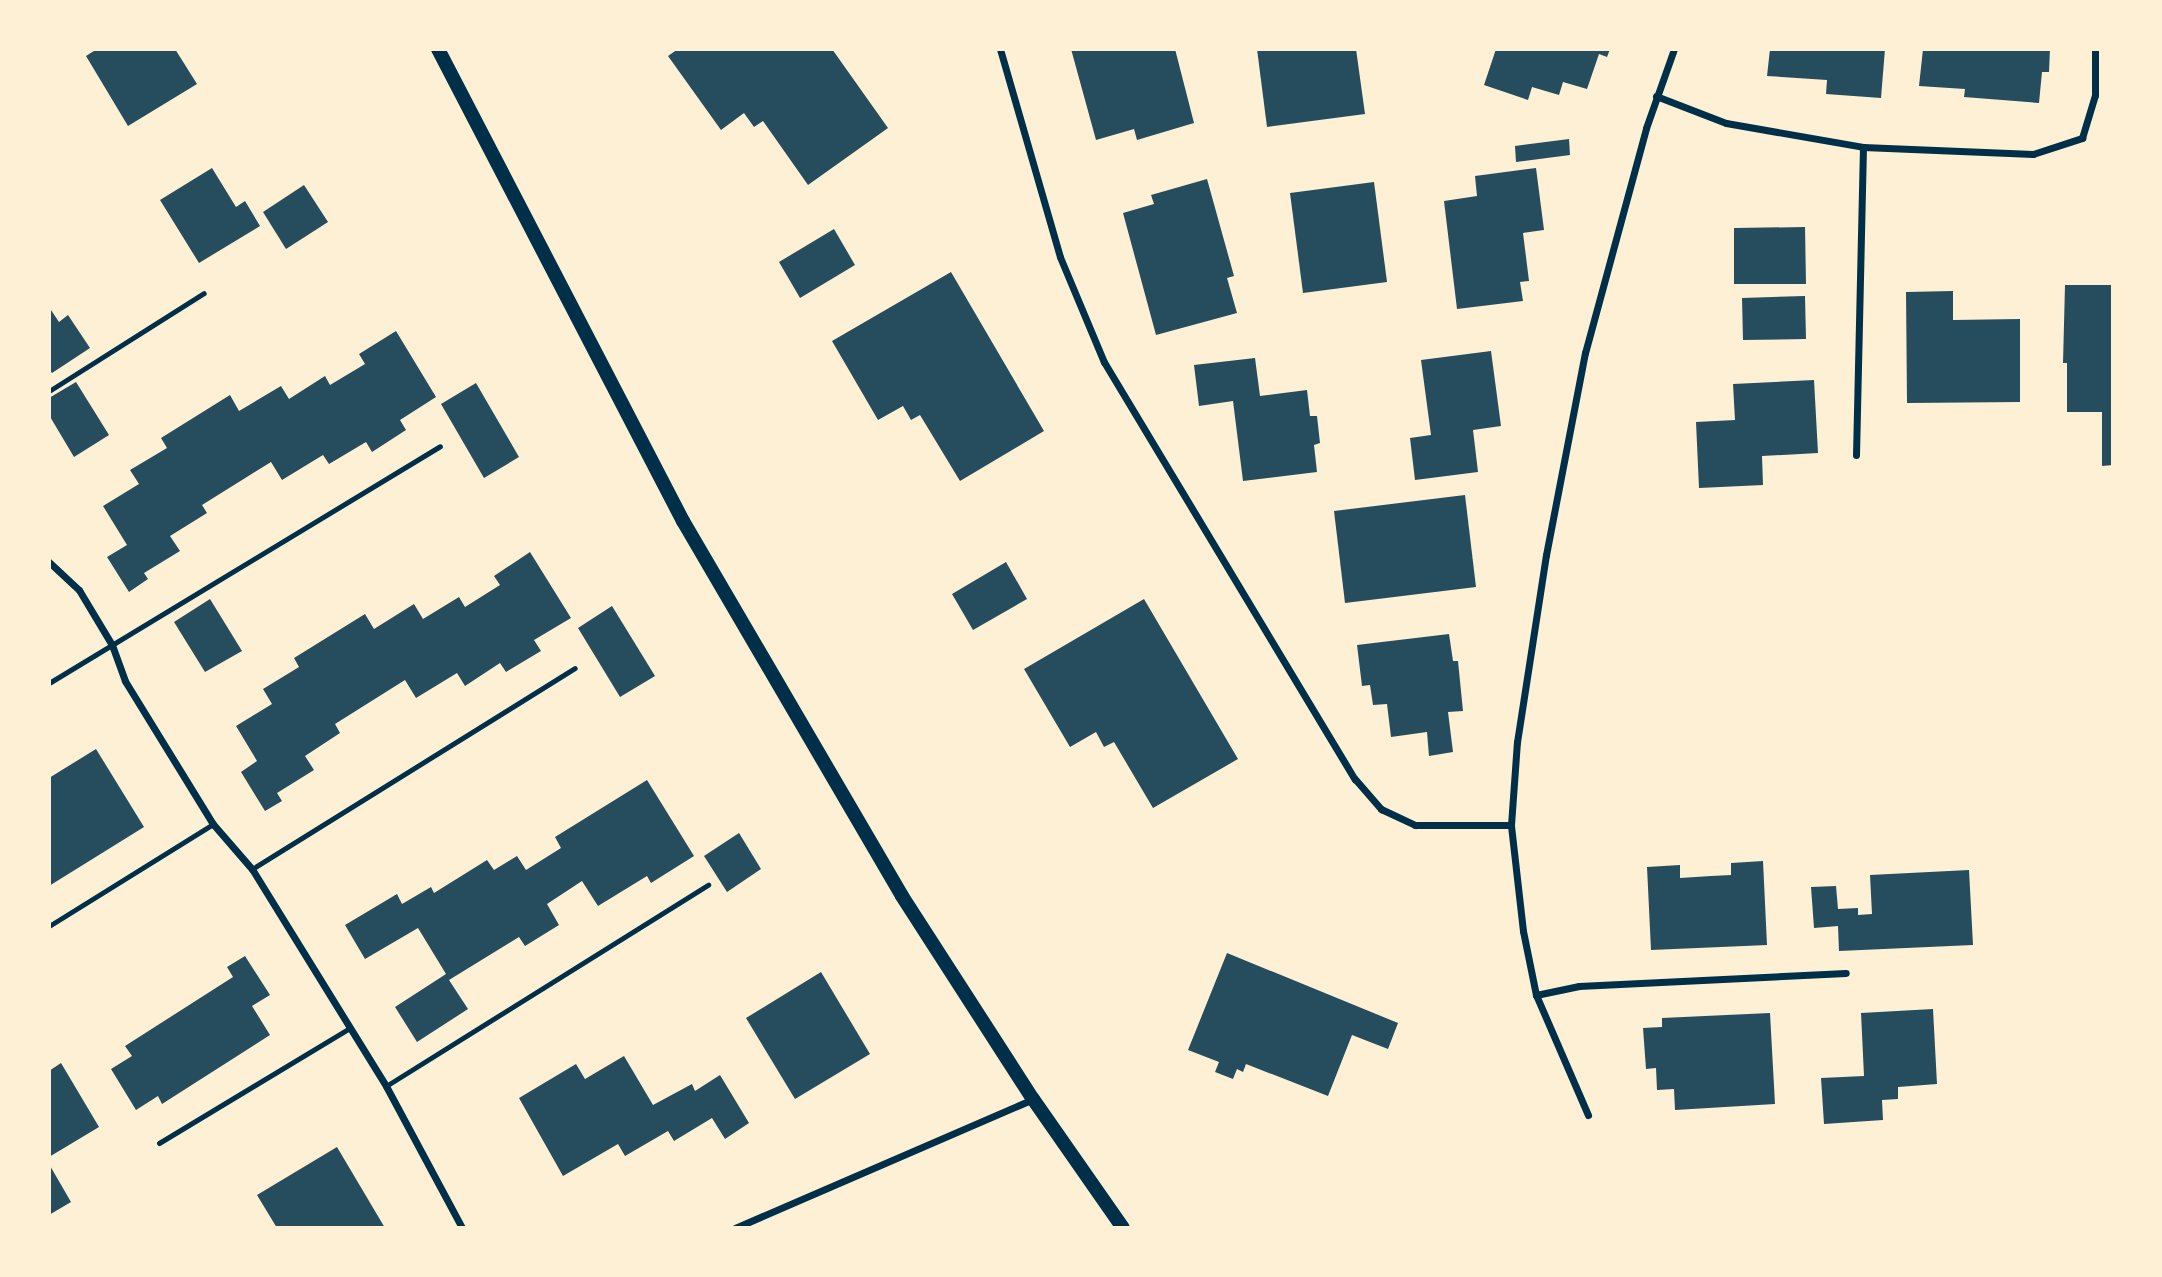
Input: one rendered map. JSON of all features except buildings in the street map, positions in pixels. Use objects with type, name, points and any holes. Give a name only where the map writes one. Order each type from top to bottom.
[{"type":"main road","points":[[439,49],[683,521],[902,896],[1034,1099],[1123,1228]]},
{"type":"street","points":[[1000,49],[1060,257],[1104,362],[1355,779],[1381,809],[1415,825],[1511,825]]},
{"type":"street","points":[[1588,1115],[1536,995],[1523,931],[1511,825],[1517,742],[1542,582],[1585,353],[1657,96],[1674,49]]},
{"type":"street","points":[[1657,96],[1726,123],[1863,147],[2033,154],[2082,138],[2095,95],[2095,49]]},
{"type":"street","points":[[1856,454],[1863,147]]},
{"type":"street","points":[[49,562],[79,590],[112,645],[125,681],[213,824],[252,869],[386,1086],[462,1228]]},
{"type":"street","points":[[1536,995],[1578,986],[1846,973]]},
{"type":"street","points":[[735,1228],[1034,1099]]},
{"type":"lane","points":[[49,391],[204,293]]},
{"type":"lane","points":[[49,683],[440,446]]},
{"type":"lane","points":[[252,869],[575,668]]},
{"type":"lane","points":[[49,926],[213,824]]},
{"type":"lane","points":[[386,1086],[708,885]]},
{"type":"lane","points":[[159,1143],[350,1028]]}]
